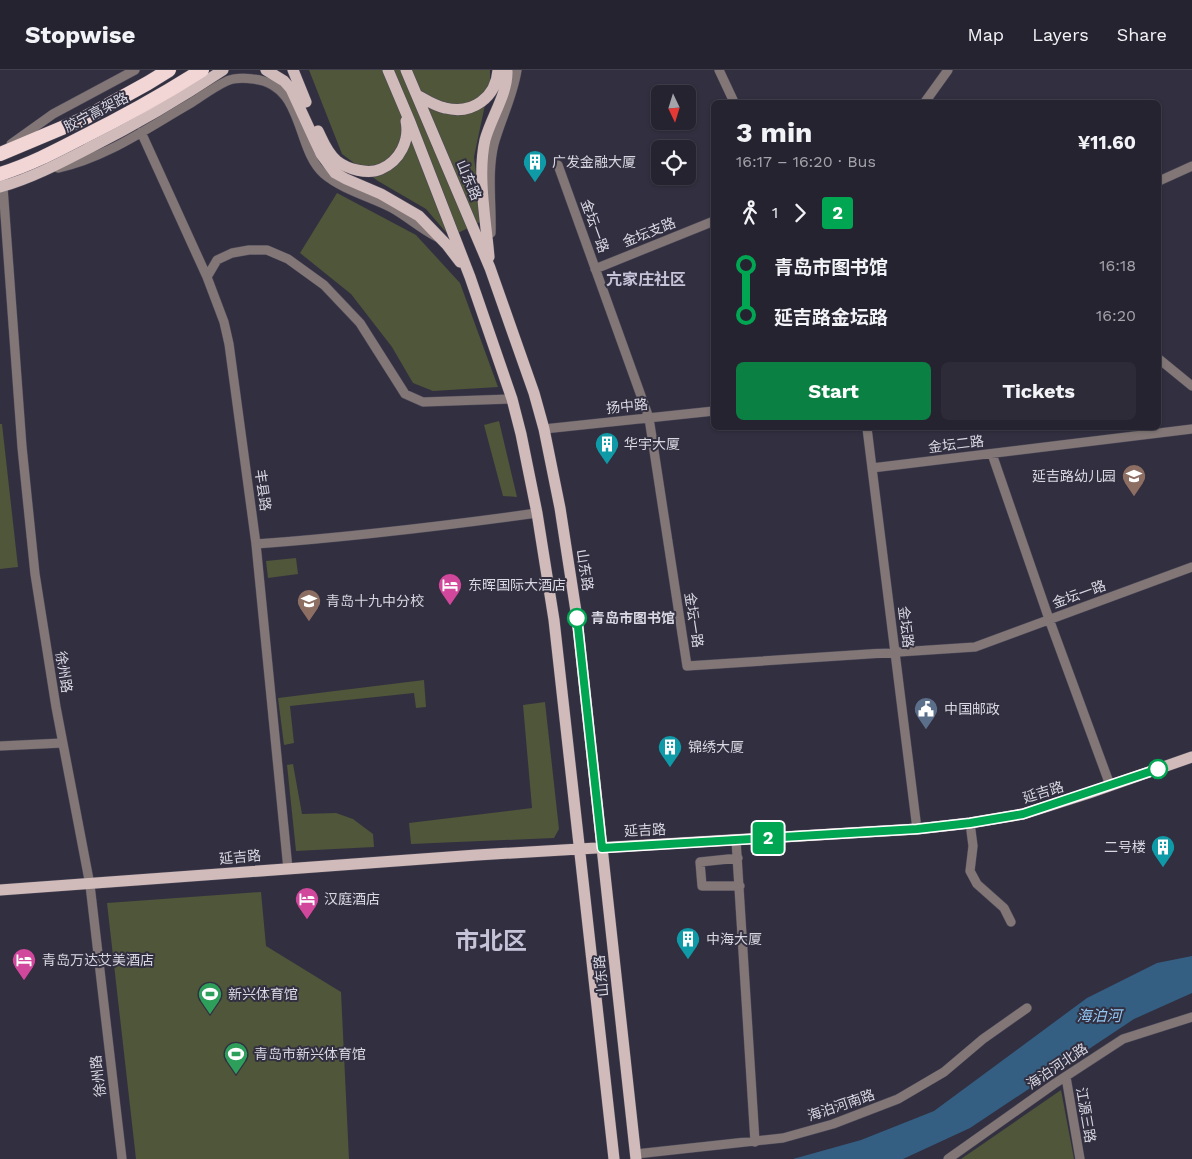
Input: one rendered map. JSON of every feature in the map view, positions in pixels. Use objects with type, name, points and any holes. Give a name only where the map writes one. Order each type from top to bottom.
[{"type":"highway","name":"胶宁高架路","points":[[0,153],[81,120],[169,70]]},
{"type":"highway","name":"胶宁高架路","points":[[1,183],[24,167],[121,118],[168,92],[202,70]]},
{"type":"main road","points":[[266,70],[284,81],[294,94],[320,154],[335,172],[346,179],[381,194],[419,216],[443,241],[470,277]]},
{"type":"main road","points":[[293,70],[329,152],[337,161],[347,167],[369,171],[381,170],[397,157],[403,148],[408,128],[404,109]]},
{"type":"main road","name":"山东路","points":[[388,70],[470,277],[512,400],[521,434],[537,513],[554,620],[614,1159]]},
{"type":"main road","name":"山东路","points":[[406,70],[490,268],[534,393],[544,429],[560,508],[577,618],[636,1157]]},
{"type":"main road","points":[[417,95],[446,109],[472,108],[483,102],[489,95],[496,82],[498,70]]},
{"type":"main road","points":[[490,268],[482,172],[485,141],[502,95],[507,70]]},
{"type":"main road","points":[[1,183],[58,164],[129,128],[223,71]]},
{"type":"main road","name":"延吉路","points":[[0,890],[288,868],[917,829],[1023,814],[1192,757]]},
{"type":"street","points":[[0,153],[53,114],[135,70]]},
{"type":"street","points":[[490,268],[490,180],[494,145],[514,88],[517,70]]},
{"type":"street","points":[[718,70],[733,100]]},
{"type":"street","points":[[926,100],[948,70]]},
{"type":"street","points":[[38,172],[62,167],[97,155],[141,132],[239,75],[261,80],[281,91],[294,110],[313,158],[324,174],[342,185],[394,209],[426,232],[443,241]]},
{"type":"street","name":"丰县路","points":[[141,132],[207,277],[224,322],[229,344],[256,544],[288,868]]},
{"type":"street","name":"金坛一路","points":[[558,165],[649,418],[687,666],[895,654],[975,647],[1192,567]]},
{"type":"street","points":[[1161,180],[1192,166]]},
{"type":"street","name":"徐州路","points":[[1,183],[22,447],[35,574],[62,743],[90,884],[122,1159]]},
{"type":"street","name":"金坛支路","points":[[595,269],[711,222]]},
{"type":"street","points":[[207,277],[217,260],[225,256],[249,250],[267,250],[288,259],[324,285],[360,323],[405,394],[423,402],[512,400]]},
{"type":"street","points":[[1161,361],[1192,386]]},
{"type":"street","name":"扬中路","points":[[544,429],[711,411]]},
{"type":"street","name":"金坛路","points":[[867,430],[917,829]]},
{"type":"street","name":"金坛二路","points":[[872,468],[1192,430]]},
{"type":"street","points":[[992,454],[1049,620],[1110,785]]},
{"type":"street","points":[[256,544],[366,535],[537,513]]},
{"type":"street","points":[[0,746],[62,743]]},
{"type":"street","points":[[970,823],[973,846],[970,870],[977,884],[1004,908],[1011,922]]},
{"type":"street","points":[[736,840],[755,1142]]},
{"type":"street","points":[[738,858],[700,862],[702,886],[740,886]]},
{"type":"street","name":"海泊河南路","points":[[636,1157],[783,1138],[833,1124],[898,1099],[944,1072],[983,1039],[1027,1008]]},
{"type":"street","name":"海泊河北路","points":[[948,1159],[1123,1039],[1192,1017]]},
{"type":"street","name":"江源三路","points":[[1066,1077],[1080,1159]]},
{"type":"green space","points":[[309,70],[490,70],[490,81],[474,157],[482,221],[450,237],[426,209],[378,181],[342,154]]},
{"type":"green space","points":[[337,193],[416,235],[460,283],[498,387],[433,391],[413,383],[392,347],[351,294],[300,253]]},
{"type":"green space","points":[[499,421],[517,497],[503,496],[484,425]]},
{"type":"green space","points":[[0,424],[2,424],[18,567],[0,569]]},
{"type":"green space","points":[[296,558],[298,574],[268,578],[266,561]]},
{"type":"green space","points":[[424,680],[426,707],[416,708],[414,693],[290,706],[294,743],[284,745],[278,698]]},
{"type":"green space","points":[[545,702],[559,829],[554,838],[411,844],[409,823],[532,808],[523,705]]},
{"type":"green space","points":[[293,764],[302,814],[336,813],[353,819],[373,834],[374,847],[296,851],[287,765]]},
{"type":"green space","name":"青岛市新兴体育馆","points":[[261,892],[266,946],[341,992],[349,1159],[136,1159],[107,903]]},
{"type":"green space","points":[[1061,1090],[1074,1159],[961,1159]]},
{"type":"water","name":"海泊河","points":[[1192,956],[1192,993],[1134,1019],[970,1128],[903,1159],[793,1159],[861,1140],[934,1111],[1087,998],[1157,963]]},
{"type":"bus line","name":"2","points":[[577,618],[602,848],[917,829],[970,823],[1023,814],[1158,769]]},
{"type":"place","name":"广发金融大厦","points":[[535,183]]},
{"type":"place","name":"华宇大厦","points":[[607,465]]},
{"type":"place","name":"延吉路幼儿园","points":[[1134,497]]},
{"type":"place","name":"东晖国际大酒店","points":[[450,606]]},
{"type":"place","name":"青岛市图书馆","points":[[577,618]]},
{"type":"place","name":"青岛十九中分校","points":[[309,622]]},
{"type":"place","name":"中国邮政","points":[[926,730]]},
{"type":"place","name":"锦绣大厦","points":[[670,768]]},
{"type":"place","name":"二号楼","points":[[1163,868]]},
{"type":"place","name":"汉庭酒店","points":[[307,920]]},
{"type":"place","name":"中海大厦","points":[[688,960]]},
{"type":"place","name":"青岛万达艾美酒店","points":[[24,981]]},
{"type":"place","name":"新兴体育馆","points":[[210,1015]]},
{"type":"place","name":"青岛市新兴体育馆","points":[[236,1075]]},
{"type":"district","name":"亢家庄社区","points":[[646,279]]},
{"type":"district","name":"市北区","points":[[491,941]]}]
